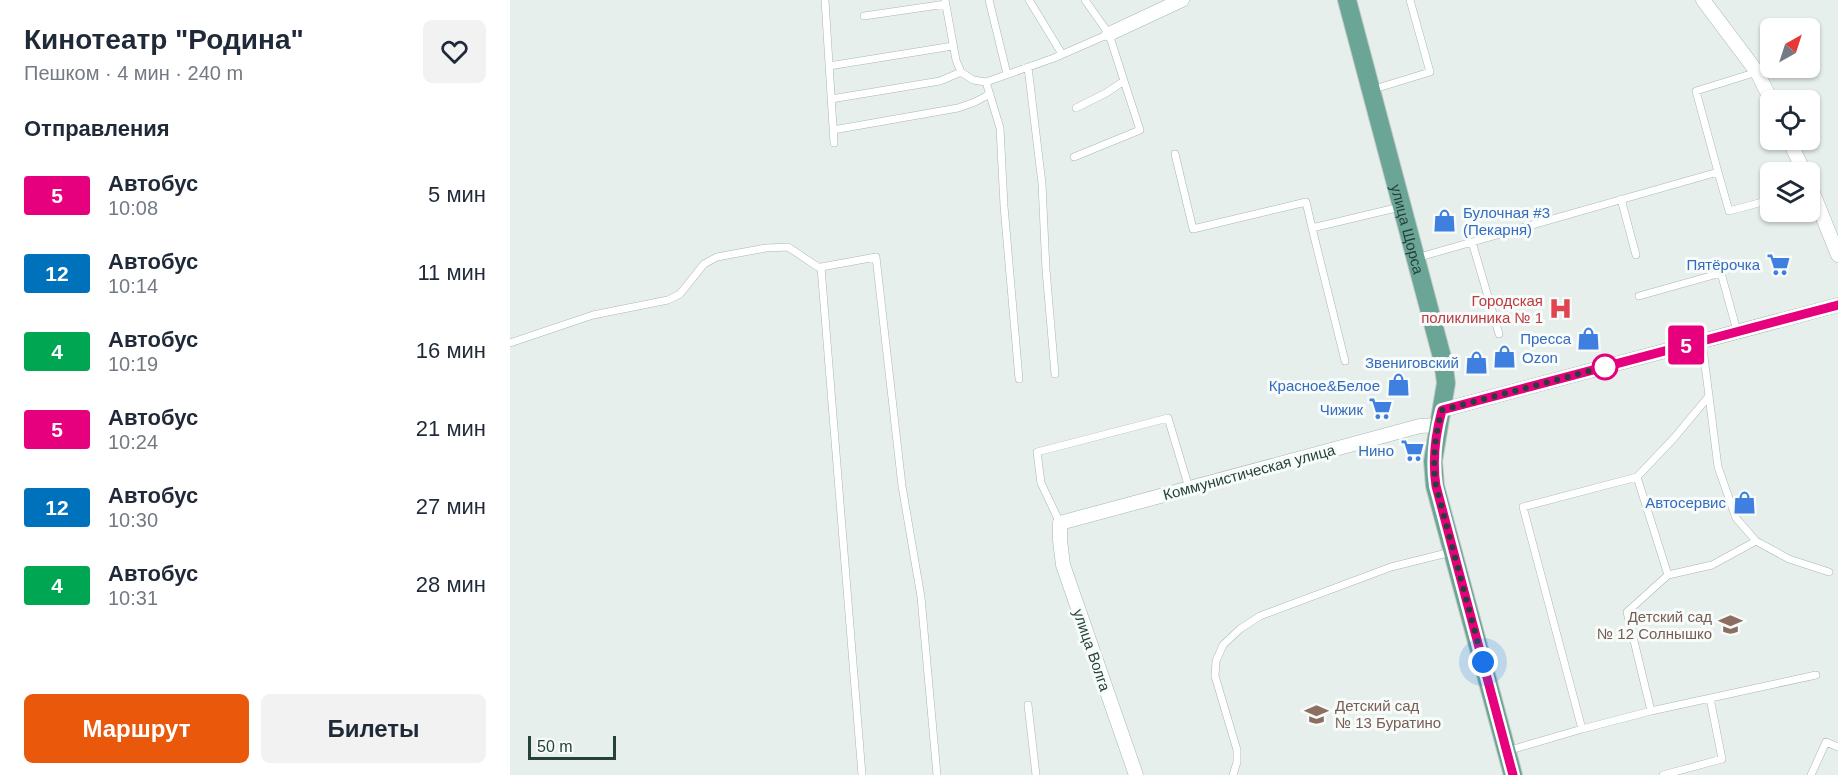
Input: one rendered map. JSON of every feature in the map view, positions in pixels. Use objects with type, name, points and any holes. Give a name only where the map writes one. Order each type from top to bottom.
[{"type":"main road","name":"улица Щорса","points":[[1347,0],[1443,361],[1446,383],[1433,461],[1435,480],[1513,775]]},
{"type":"street","points":[[1109,34],[1182,0]]},
{"type":"street","points":[[1703,0],[1757,72],[1766,90]]},
{"type":"street","points":[[1820,211],[1838,255]]},
{"type":"street","name":"Коммунистическая улица","points":[[1060,523],[1420,426],[1440,418],[1702,341],[1838,304]]},
{"type":"street","name":"улица Волга","points":[[1060,523],[1063,565],[1136,775]]},
{"type":"lane","points":[[825,0],[834,143]]},
{"type":"lane","points":[[989,0],[1007,74]]},
{"type":"lane","points":[[1029,0],[1062,54]]},
{"type":"lane","points":[[1074,157],[1140,130],[1109,34],[1085,0]]},
{"type":"lane","points":[[1371,90],[1430,72],[1410,0]]},
{"type":"lane","points":[[864,16],[946,2],[956,60],[961,72],[973,80],[986,82],[1109,34]]},
{"type":"lane","points":[[829,66],[953,46]]},
{"type":"lane","points":[[1028,67],[1042,184],[1046,270],[1055,374]]},
{"type":"lane","points":[[831,99],[940,81],[961,72]]},
{"type":"lane","points":[[1757,72],[1696,92],[1730,211],[1760,203]]},
{"type":"lane","points":[[1076,108],[1124,81]]},
{"type":"lane","points":[[986,82],[1000,128],[1004,206],[1019,379]]},
{"type":"lane","points":[[833,130],[958,108],[990,94]]},
{"type":"lane","points":[[1175,154],[1193,229],[1306,202],[1345,361]]},
{"type":"lane","points":[[1416,258],[1718,172]]},
{"type":"lane","points":[[1621,199],[1636,255]]},
{"type":"lane","points":[[1312,228],[1402,206]]},
{"type":"lane","points":[[1472,242],[1498,334]]},
{"type":"lane","points":[[510,343],[593,315],[668,300],[680,294],[704,264],[717,257],[766,248],[788,247],[818,267],[876,257],[902,486],[921,597],[937,775]]},
{"type":"lane","points":[[821,267],[862,775]]},
{"type":"lane","points":[[1639,296],[1721,273],[1737,332]]},
{"type":"lane","points":[[1702,341],[1718,466],[1736,518],[1756,541],[1789,559],[1829,572]]},
{"type":"lane","points":[[1582,729],[1523,507],[1637,477],[1709,396]]},
{"type":"lane","points":[[1060,523],[1041,483],[1037,452],[1168,418],[1189,488]]},
{"type":"lane","points":[[1637,477],[1668,575]]},
{"type":"lane","points":[[1652,711],[1627,612],[1668,575],[1712,565],[1756,541]]},
{"type":"lane","points":[[1233,775],[1237,762],[1237,750],[1215,676],[1216,661],[1223,645],[1240,629],[1260,616],[1391,567],[1453,552]]},
{"type":"lane","points":[[1507,751],[1652,711],[1816,675]]},
{"type":"lane","points":[[1663,775],[1722,759],[1710,698]]},
{"type":"lane","points":[[1028,705],[1036,775]]},
{"type":"lane","points":[[1811,775],[1826,742],[1838,747]]},
{"type":"bus line","name":"5","points":[[1513,775],[1436,486],[1433,461],[1442,410],[1838,305]]},
{"type":"place","name":"Булочная #3 (Пекарня)","points":[[1445,221]]},
{"type":"place","name":"Пятёрочка","points":[[1778,264]]},
{"type":"place","name":"Городская поликлиника № 1","points":[[1561,309]]},
{"type":"place","name":"Пресса","points":[[1589,338]]},
{"type":"place","name":"Ozon","points":[[1504,357]]},
{"type":"place","name":"Звениговский","points":[[1477,362]]},
{"type":"place","name":"Красное&Белое","points":[[1398,385]]},
{"type":"place","name":"Чижик","points":[[1381,409]]},
{"type":"place","name":"Нино","points":[[1412,450]]},
{"type":"place","name":"Автосервис","points":[[1744,502]]},
{"type":"place","name":"Детский сад № 12 Солнышко","points":[[1730,625]]},
{"type":"place","name":"Детский сад № 13 Буратино","points":[[1317,714]]},
{"type":"route","points":[[1483,662],[1436,486],[1433,461],[1442,410],[1605,367]]}]
